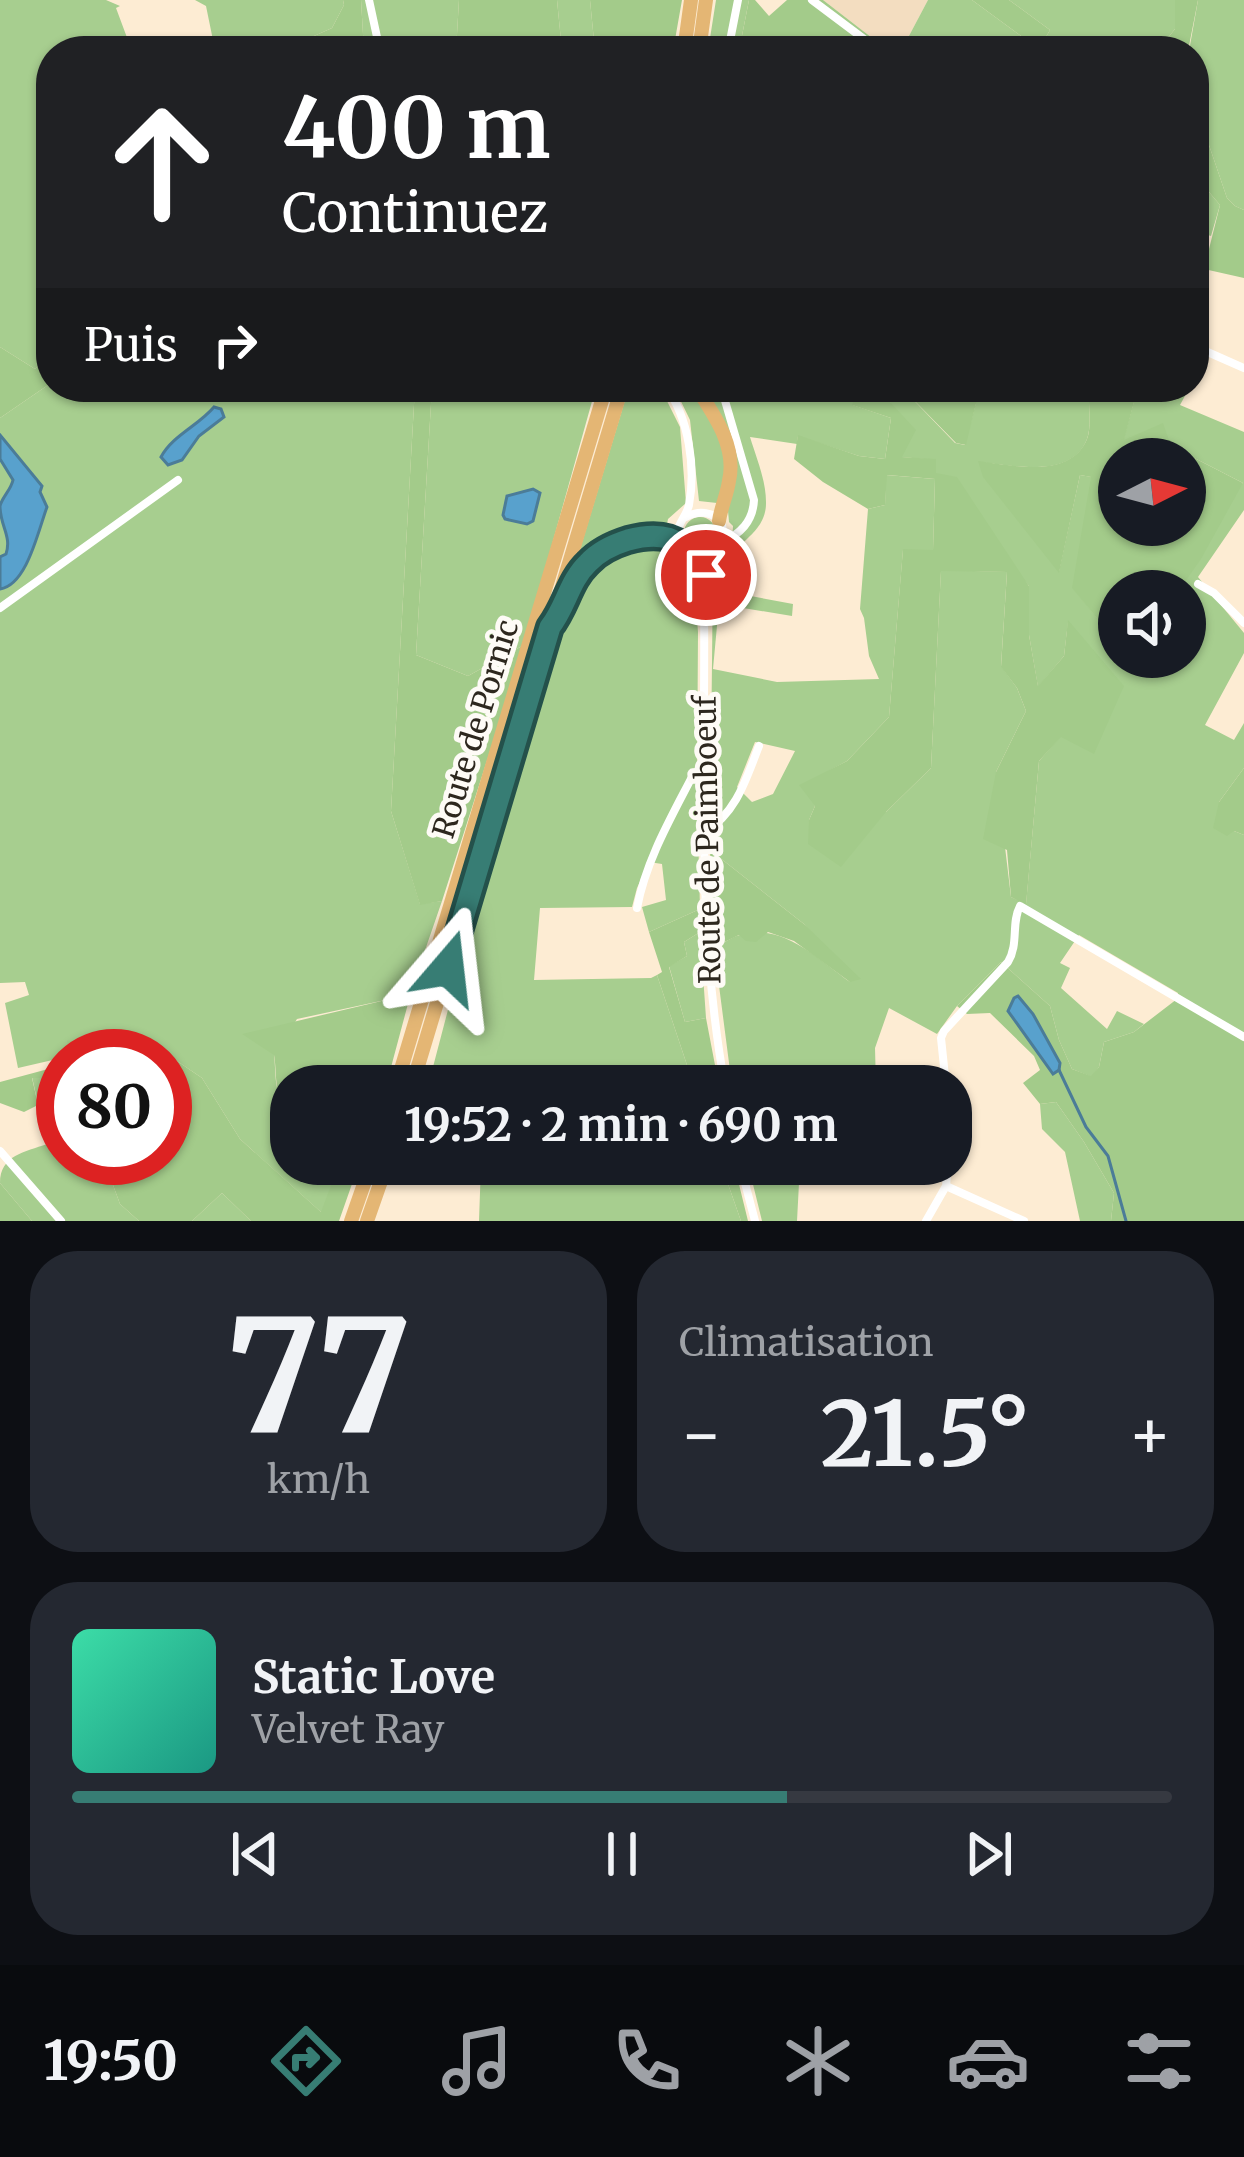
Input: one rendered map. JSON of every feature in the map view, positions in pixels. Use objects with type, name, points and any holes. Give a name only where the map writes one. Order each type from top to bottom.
[{"type":"highway","points":[[686,36],[691,0]]},
{"type":"highway","points":[[701,36],[706,0]]},
{"type":"highway","name":"Route de Pornic","points":[[402,1065],[601,402]]},
{"type":"highway","name":"Route de Pornic","points":[[418,1065],[618,402]]},
{"type":"highway","points":[[705,402],[729,452],[730,478],[721,525]]},
{"type":"highway","points":[[550,627],[578,574],[605,548],[662,535],[679,542]]},
{"type":"highway","points":[[351,1221],[364,1185]]},
{"type":"highway","points":[[367,1221],[380,1185]]},
{"type":"street","points":[[369,0],[377,36]]},
{"type":"street","points":[[731,36],[738,0]]},
{"type":"street","points":[[812,0],[860,36]]},
{"type":"street","points":[[1209,353],[1244,368]]},
{"type":"street","points":[[676,402],[686,429],[696,505],[733,532],[742,528]]},
{"type":"street","points":[[691,483],[679,542],[692,555],[711,554],[737,535],[752,516],[754,500],[725,402]]},
{"type":"street","points":[[0,608],[178,480]]},
{"type":"street","points":[[686,517],[702,511]]},
{"type":"street","points":[[721,525],[721,543]]},
{"type":"street","name":"Route de Paimboeuf","points":[[711,554],[704,593],[705,832],[708,961],[721,1065]]},
{"type":"street","name":"Route de Paimboeuf","points":[[692,555],[704,593]]},
{"type":"street","points":[[1206,588],[1244,623]]},
{"type":"street","points":[[705,832],[734,805],[759,746]]},
{"type":"street","points":[[637,908],[663,833],[694,773],[704,770]]},
{"type":"street","points":[[944,1065],[941,1038],[948,1024],[1008,962],[1020,906],[1244,1036]]},
{"type":"street","points":[[0,1151],[61,1221]]},
{"type":"street","points":[[746,1185],[755,1221]]},
{"type":"street","points":[[926,1221],[946,1186],[1024,1221]]},
{"type":"shaded area","points":[[823,0],[928,0],[909,36],[870,36]]},
{"type":"green space","points":[[0,0],[106,0],[120,6],[116,8],[126,36],[36,36],[36,368],[0,347]]},
{"type":"green space","points":[[195,0],[343,0],[344,5],[332,28],[314,36],[212,36],[206,6]]},
{"type":"green space","points":[[343,0],[361,0],[363,36],[314,36],[332,28]]},
{"type":"green space","points":[[361,0],[459,0],[457,36],[363,36]]},
{"type":"green space","points":[[459,0],[557,0],[561,36],[457,36]]},
{"type":"green space","points":[[557,0],[590,0],[594,36],[561,36]]},
{"type":"green space","points":[[590,0],[682,0],[676,36],[594,36]]},
{"type":"green space","points":[[716,0],[749,0],[742,36],[710,36]]},
{"type":"green space","points":[[749,0],[755,0],[769,16],[787,0],[823,0],[870,36],[742,36]]},
{"type":"green space","points":[[928,0],[972,0],[1021,36],[909,36]]},
{"type":"green space","points":[[972,0],[1009,0],[1050,30],[1047,36],[1021,36]]},
{"type":"green space","points":[[1009,0],[1175,0],[1175,29],[1169,36],[1047,36],[1050,30]]},
{"type":"green space","points":[[1175,0],[1198,0],[1191,36],[1169,36],[1175,29]]},
{"type":"green space","points":[[1198,0],[1244,0],[1244,210],[1227,198],[1209,145],[1209,36],[1192,36]]},
{"type":"green space","points":[[1209,145],[1227,198],[1244,210],[1244,278],[1209,270],[1220,205],[1209,192]]},
{"type":"green space","points":[[1209,192],[1220,205],[1209,235]]},
{"type":"green space","points":[[0,347],[36,368],[36,393],[0,418]]},
{"type":"green space","points":[[36,393],[36,402],[414,402],[391,811],[420,904],[442,901],[413,985],[402,980],[390,999],[297,1019],[274,1055],[275,1065],[270,1065],[270,1166],[240,1139],[202,1078],[192,1071],[192,1029],[36,1029],[36,1064],[18,1068],[5,1003],[29,995],[25,982],[0,983],[0,418]]},
{"type":"green space","points":[[414,402],[431,402],[416,655],[468,676],[524,645],[442,901],[420,905],[391,811]]},
{"type":"green space","points":[[431,402],[592,402],[524,645],[468,676],[416,655]]},
{"type":"green space","points":[[624,402],[668,402],[680,427],[686,503],[668,519],[664,540],[692,568],[698,632],[700,909],[649,932],[642,907],[666,900],[662,864],[649,862],[632,907],[540,908],[534,980],[657,975],[687,1065],[434,1065],[568,602],[593,566],[585,559],[574,569]]},
{"type":"green space","points":[[681,402],[890,402],[915,402],[955,443],[965,445],[976,402],[1089,402],[1087,439],[1068,460],[1039,467],[979,462],[1059,571],[1080,475],[1092,477],[1073,588],[1098,619],[1098,678],[1206,678],[1206,587],[1244,633],[1244,653],[1205,725],[1234,740],[1244,723],[1244,768],[1219,802],[1234,831],[1244,835],[1244,1037],[1079,935],[1060,963],[1070,968],[1061,988],[1107,1029],[1117,1011],[1144,1024],[1104,1042],[1092,1077],[1072,1069],[1050,1006],[1001,962],[957,1006],[937,1034],[889,1008],[875,1048],[875,1065],[729,1065],[714,947],[740,935],[770,934],[799,945],[850,982],[804,924],[710,850],[713,567],[732,542],[733,526],[728,511],[717,503],[699,501],[690,420]],"holes":[[[890,402],[901,457],[936,460],[935,473],[1029,586],[1029,635],[1038,687],[1064,656],[1068,622],[1060,737],[1039,761],[1026,904],[1011,897],[996,772],[1026,711],[1001,666],[1007,572],[941,570],[931,768],[886,812],[809,820],[815,806],[810,781],[847,761],[889,717],[903,550],[933,551],[935,479],[886,475],[885,505],[868,509],[860,609],[869,656],[879,679],[777,682],[713,669],[719,604],[792,616],[793,604],[719,590],[726,562],[765,513],[764,485],[750,437],[797,444],[798,436],[859,456],[885,459],[891,418],[853,405]],[[755,742],[795,751],[773,794],[752,802],[737,787]]]},
{"type":"green space","points":[[853,402],[890,402],[916,430],[902,457],[936,459],[936,473],[957,477],[1029,586],[1029,635],[1038,686],[1064,656],[1068,620],[1098,655],[1098,678],[1117,678],[1124,686],[1094,754],[1061,737],[1039,761],[1026,905],[1011,897],[1007,850],[983,839],[996,772],[1026,711],[1001,667],[1007,572],[941,571],[931,768],[886,812],[841,867],[808,844],[815,806],[799,785],[847,761],[889,717],[903,549],[933,550],[935,479],[887,475],[885,505],[868,509],[794,459],[798,435],[859,456],[885,459],[891,418]]},
{"type":"green space","points":[[916,402],[976,402],[966,445],[956,443]]},
{"type":"green space","points":[[1089,402],[1134,402],[1125,438],[1098,438],[1098,546],[1206,546],[1206,464],[1243,483],[1193,570],[1098,570],[1098,620],[1072,588],[1091,477],[1080,475],[1059,573],[983,477],[978,461],[1023,467],[1054,465],[1079,452],[1087,439]]},
{"type":"green space","points":[[1134,402],[1182,402],[1244,432],[1244,510],[1203,570],[1166,570],[1187,546],[1206,546],[1206,525],[1243,483],[1206,464],[1206,438],[1124,438]]},
{"type":"green space","points":[[1163,423],[1168,438],[1129,438]]},
{"type":"green space","points":[[700,517],[711,522],[716,533],[711,544],[700,549],[689,544],[684,533],[689,522]]},
{"type":"green space","points":[[1244,768],[1244,835],[1234,831],[1227,836],[1213,828],[1219,802]]},
{"type":"green space","points":[[710,850],[804,924],[861,979],[850,982],[794,941],[768,932],[756,942],[739,935],[714,947]]},
{"type":"green space","points":[[700,909],[700,932],[684,942],[687,956],[669,967],[685,1022],[706,1018],[715,1065],[687,1065],[657,975],[662,972],[649,932]]},
{"type":"green space","points":[[700,932],[706,1018],[685,1022],[669,966],[687,956],[684,942]]},
{"type":"green space","points":[[1001,962],[1050,1006],[1072,1069],[1091,1076],[1099,1067],[1104,1042],[1134,1032],[1177,999],[1244,1037],[1244,1221],[1111,1221],[1114,1193],[1084,1142],[1056,1102],[1040,1104],[1023,1083],[1040,1070],[1034,1056],[990,1013],[967,1014],[957,1006]]},
{"type":"green space","points":[[402,980],[413,985],[392,1065],[275,1065],[274,1055],[242,1034],[390,999]]},
{"type":"green space","points":[[192,1071],[202,1078],[240,1139],[270,1166],[270,1185],[291,1185],[321,1212],[331,1185],[352,1185],[339,1221],[251,1221],[222,1193],[192,1221],[139,1221],[120,1204],[113,1185],[192,1185]]},
{"type":"green space","points":[[36,1072],[32,1078],[36,1106],[24,1112],[0,1103],[0,1082]]},
{"type":"green space","points":[[1056,1102],[1114,1193],[1111,1221],[1080,1221],[1065,1152],[1042,1129],[1040,1104]]},
{"type":"green space","points":[[36,1148],[36,1185],[113,1185],[120,1204],[139,1221],[32,1221],[0,1183],[4,1166]]},
{"type":"green space","points":[[0,1183],[32,1221],[0,1221]]},
{"type":"green space","points":[[291,1185],[332,1185],[322,1213]]},
{"type":"green space","points":[[480,1185],[728,1185],[741,1221],[479,1221]]},
{"type":"green space","points":[[728,1185],[739,1185],[748,1221],[741,1221]]},
{"type":"green space","points":[[753,1185],[799,1185],[797,1221],[762,1221]]},
{"type":"green space","points":[[222,1193],[251,1221],[192,1221]]},
{"type":"water","points":[[214,407],[224,417],[199,436],[182,460],[168,465],[161,457],[166,449]]},
{"type":"water","points":[[0,435],[42,486],[47,507],[24,568],[0,589],[0,557],[6,554],[8,542],[0,506],[13,480],[0,459]]},
{"type":"water","points":[[533,489],[540,493],[533,521],[505,519],[507,496]]},
{"type":"water","points":[[1018,996],[1060,1063],[1053,1074],[1008,1011]]},
{"type":"waterway","points":[[1059,1070],[1086,1127],[1108,1156],[1126,1221]]},
{"type":"route","points":[[448,968],[550,627],[572,583],[605,548],[662,535],[675,539],[692,555],[704,593],[706,575]]}]
